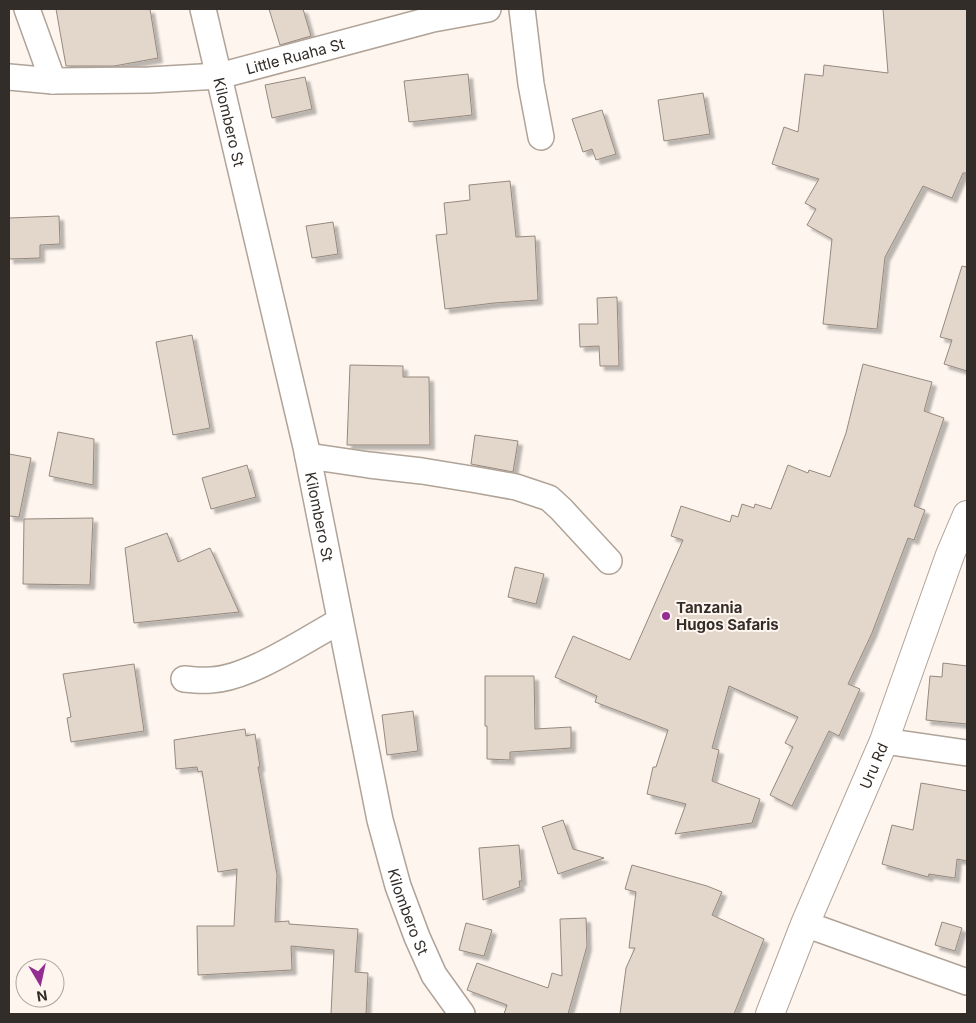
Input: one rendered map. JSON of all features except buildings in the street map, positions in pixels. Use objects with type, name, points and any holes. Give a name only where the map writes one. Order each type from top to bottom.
[{"type":"street","points":[[27,9],[53,81]]},
{"type":"street","name":"Kilombero St","points":[[203,9],[308,456],[380,820],[398,886],[417,937],[434,975],[462,1014]]},
{"type":"street","name":"Little Ruaha St","points":[[9,77],[53,81],[149,80],[219,76],[433,19],[488,9]]},
{"type":"street","points":[[522,9],[531,84],[541,137]]},
{"type":"street","points":[[308,456],[422,470],[516,487],[549,498],[609,562]]},
{"type":"street","name":"Uru Rd","points":[[770,1014],[805,924],[884,741],[950,555],[967,515]]},
{"type":"street","points":[[184,679],[212,680],[236,675],[282,654],[340,621]]},
{"type":"street","points":[[884,741],[967,753]]},
{"type":"street","points":[[805,924],[967,982]]},
{"type":"place","name":"Tanzania Hugos Safaris","points":[[666,616]]}]
